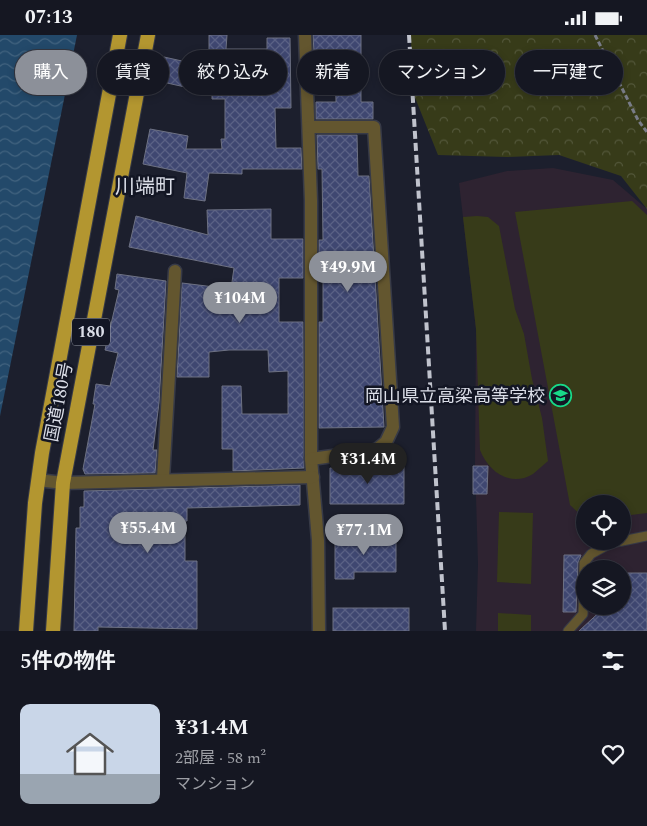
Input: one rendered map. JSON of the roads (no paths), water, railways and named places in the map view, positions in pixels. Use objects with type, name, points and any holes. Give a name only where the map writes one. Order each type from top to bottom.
[{"type":"highway","name":"国道180号","points":[[26,631],[38,480],[120,35]]},
{"type":"highway","name":"国道180号","points":[[52,631],[63,483],[148,35]]},
{"type":"street","points":[[305,35],[311,201],[311,459],[318,540],[319,631]]},
{"type":"street","points":[[309,127],[374,127],[393,427],[386,442],[376,450],[311,459]]},
{"type":"street","points":[[163,479],[175,271]]},
{"type":"street","points":[[38,480],[63,483],[163,479],[313,477]]},
{"type":"lane","points":[[631,539],[647,536]]},
{"type":"lane","points":[[568,631],[583,614],[584,563],[591,554],[598,550]]},
{"type":"water","points":[[0,35],[77,35],[74,50],[15,50],[15,95],[65,95],[0,416]]},
{"type":"railway","points":[[409,35],[445,631]]},
{"type":"place","name":"岡山県立高梁高等学校","points":[[561,396]]},
{"type":"district","name":"川端町","points":[[145,187]]}]
